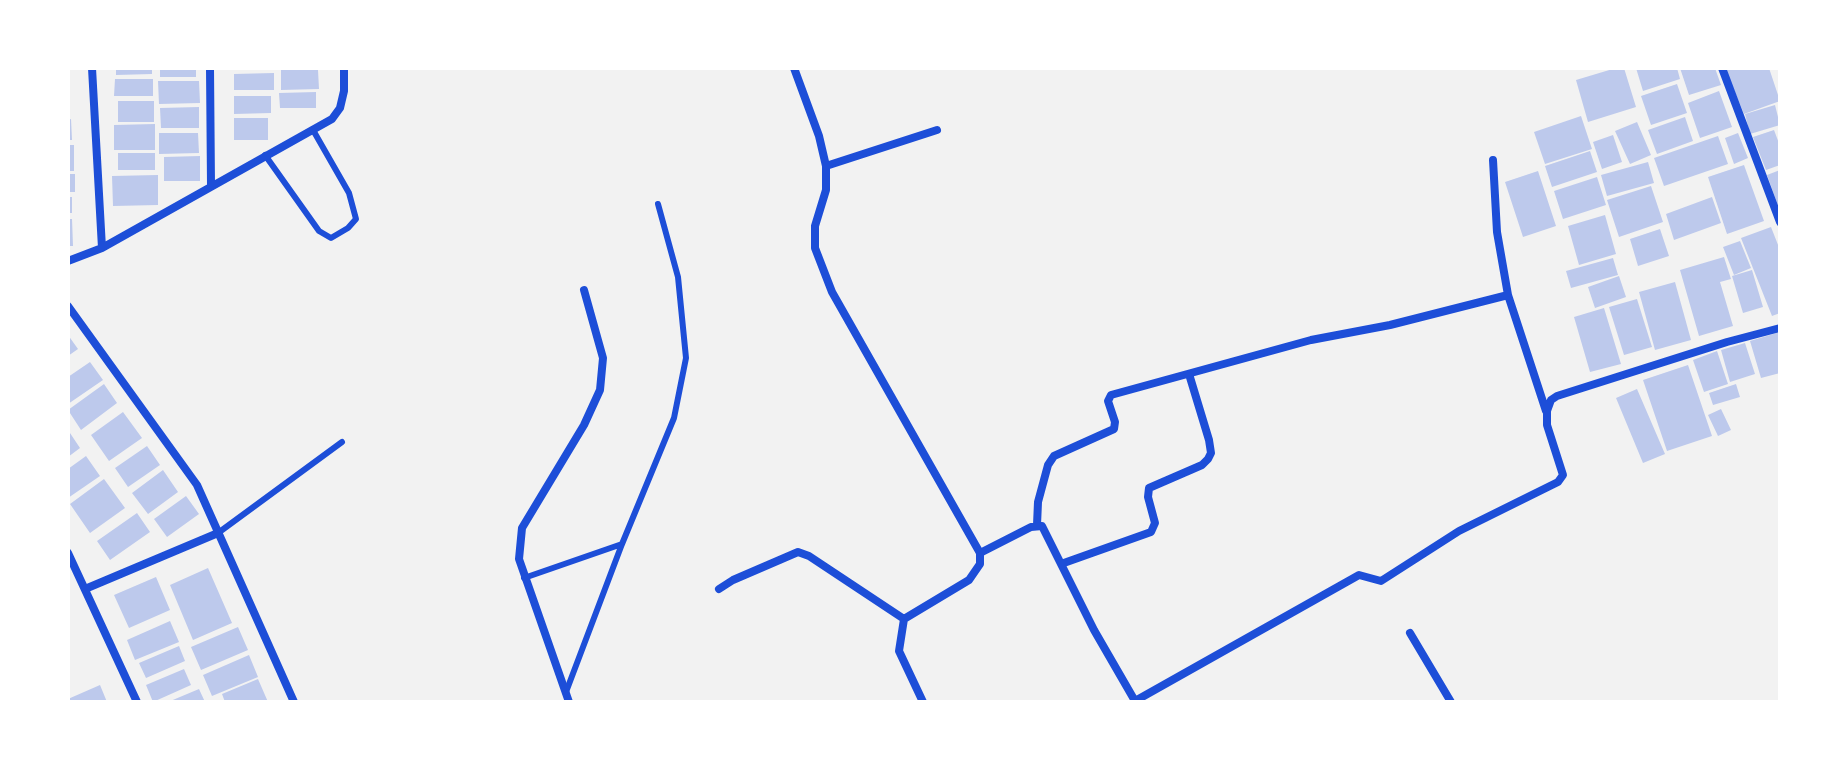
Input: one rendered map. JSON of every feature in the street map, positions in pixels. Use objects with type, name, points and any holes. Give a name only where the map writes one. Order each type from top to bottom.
[{"type":"street","points":[[92,68],[102,248]]},
{"type":"street","points":[[210,68],[211,185]]},
{"type":"street","points":[[68,261],[102,248],[332,119],[340,108],[344,68]]},
{"type":"street","points":[[794,68],[819,136],[826,166],[826,190],[815,226],[815,248],[832,292],[980,553],[980,564],[969,580],[904,619]]},
{"type":"street","points":[[1722,68],[1780,222]]},
{"type":"street","points":[[826,166],[937,130]]},
{"type":"street","points":[[980,553],[1037,525],[1042,526],[1134,702],[1359,575],[1381,581],[1459,531],[1558,482],[1563,475],[1547,425],[1547,411],[1508,295],[1497,232],[1493,160]]},
{"type":"street","points":[[569,702],[519,559],[522,528],[584,425],[600,390],[603,358],[584,290]]},
{"type":"street","points":[[1037,525],[1038,502],[1048,465],[1054,456],[1114,429],[1109,398],[1311,340],[1390,325],[1508,295]]},
{"type":"street","points":[[68,306],[187,470],[294,702]]},
{"type":"street","points":[[1547,411],[1551,400],[1557,396],[1780,328]]},
{"type":"street","points":[[1061,564],[1151,532],[1155,523],[1148,497],[1149,488],[1202,465],[1208,459],[1211,453],[1209,440],[1189,374]]},
{"type":"street","points":[[85,589],[218,533]]},
{"type":"street","points":[[719,589],[798,552],[809,556],[904,619]]},
{"type":"street","points":[[68,553],[137,702]]},
{"type":"street","points":[[904,619],[899,651],[923,702]]},
{"type":"street","points":[[1410,633],[1451,702]]},
{"type":"lane","points":[[265,155],[319,231],[331,238],[356,219],[349,193],[313,130]]},
{"type":"lane","points":[[566,692],[674,418],[686,358],[678,277],[658,204]]},
{"type":"lane","points":[[218,533],[342,442]]},
{"type":"lane","points":[[524,578],[622,544]]},
{"type":"building","points":[[116,68],[152,68],[152,74],[116,75]]},
{"type":"building","points":[[160,68],[196,68],[196,77],[160,77]]},
{"type":"building","points":[[1624,68],[1636,107],[1588,122],[1576,80]]},
{"type":"building","points":[[1636,68],[1677,68],[1680,79],[1643,91]]},
{"type":"building","points":[[1680,68],[1715,68],[1721,85],[1689,95]]},
{"type":"building","points":[[1725,68],[1769,68],[1780,101],[1744,114]]},
{"type":"building","points":[[281,70],[318,70],[319,89],[281,90]]},
{"type":"building","points":[[274,73],[274,90],[234,90],[234,74]]},
{"type":"building","points":[[115,79],[153,79],[153,96],[114,96]]},
{"type":"building","points":[[158,81],[199,81],[200,103],[159,104]]},
{"type":"building","points":[[1677,84],[1687,113],[1651,125],[1641,96]]},
{"type":"building","points":[[1719,91],[1732,127],[1700,138],[1688,103]]},
{"type":"building","points":[[316,92],[316,108],[280,108],[279,93]]},
{"type":"building","points":[[234,96],[271,96],[271,113],[234,114]]},
{"type":"building","points":[[118,101],[154,101],[154,122],[118,122]]},
{"type":"building","points":[[1775,105],[1780,125],[1750,134],[1745,114]]},
{"type":"building","points":[[199,107],[199,128],[161,128],[160,108]]},
{"type":"building","points":[[1581,116],[1592,149],[1545,164],[1534,132]]},
{"type":"building","points":[[1685,117],[1693,141],[1657,154],[1648,130]]},
{"type":"building","points":[[234,118],[268,118],[268,140],[234,140]]},
{"type":"building","points":[[71,119],[72,140],[68,140],[68,120]]},
{"type":"building","points":[[1637,122],[1651,155],[1630,164],[1615,131]]},
{"type":"building","points":[[155,124],[155,150],[114,150],[114,125]]},
{"type":"building","points":[[1774,130],[1780,146],[1780,165],[1766,170],[1753,137]]},
{"type":"building","points":[[159,133],[198,133],[199,153],[159,154]]},
{"type":"building","points":[[1738,133],[1748,158],[1734,164],[1725,138]]},
{"type":"building","points":[[1613,135],[1622,162],[1602,169],[1593,142]]},
{"type":"building","points":[[1718,136],[1728,164],[1664,186],[1654,158]]},
{"type":"building","points":[[68,145],[74,145],[74,171],[68,171]]},
{"type":"building","points":[[1590,151],[1597,172],[1552,187],[1545,166]]},
{"type":"building","points":[[118,153],[155,153],[155,170],[118,170]]},
{"type":"building","points":[[200,156],[200,181],[164,181],[164,157]]},
{"type":"building","points":[[1648,162],[1654,183],[1607,196],[1601,175]]},
{"type":"building","points":[[1744,165],[1764,221],[1727,234],[1708,177]]},
{"type":"building","points":[[1780,170],[1780,211],[1767,175]]},
{"type":"building","points":[[1538,171],[1556,226],[1523,237],[1505,182]]},
{"type":"building","points":[[68,174],[75,174],[75,192],[68,192]]},
{"type":"building","points":[[158,175],[158,205],[113,206],[112,176]]},
{"type":"building","points":[[1597,177],[1606,205],[1563,219],[1554,191]]},
{"type":"building","points":[[1651,186],[1663,222],[1619,237],[1607,200]]},
{"type":"building","points":[[68,197],[72,197],[72,213],[68,213]]},
{"type":"building","points":[[1712,197],[1721,223],[1674,240],[1666,214]]},
{"type":"building","points":[[1605,215],[1616,254],[1579,265],[1568,226]]},
{"type":"building","points":[[68,219],[72,219],[73,246],[68,246]]},
{"type":"building","points":[[1771,227],[1780,250],[1780,313],[1772,316],[1741,238]]},
{"type":"building","points":[[1660,229],[1669,256],[1638,266],[1630,239]]},
{"type":"building","points":[[1740,241],[1751,268],[1734,275],[1723,247]]},
{"type":"building","points":[[1724,257],[1731,279],[1720,282],[1733,326],[1699,336],[1680,270]]},
{"type":"building","points":[[1613,258],[1618,275],[1571,288],[1566,271]]},
{"type":"building","points":[[1752,270],[1763,307],[1743,313],[1732,276]]},
{"type":"building","points":[[1619,276],[1626,297],[1595,308],[1588,287]]},
{"type":"building","points":[[1675,282],[1691,340],[1655,350],[1639,292]]},
{"type":"building","points":[[1637,299],[1652,347],[1624,355],[1609,307]]},
{"type":"building","points":[[1604,308],[1621,364],[1590,372],[1574,317]]},
{"type":"building","points":[[1780,332],[1780,373],[1761,378],[1750,341]]},
{"type":"building","points":[[68,335],[78,349],[68,356]]},
{"type":"building","points":[[1745,343],[1755,374],[1730,382],[1721,350]]},
{"type":"building","points":[[1717,351],[1728,384],[1704,392],[1693,360]]},
{"type":"building","points":[[90,362],[103,380],[68,404],[68,377]]},
{"type":"building","points":[[1688,365],[1712,436],[1667,451],[1643,380]]},
{"type":"building","points":[[104,384],[117,403],[81,430],[68,410]]},
{"type":"building","points":[[1736,384],[1740,397],[1713,405],[1709,393]]},
{"type":"building","points":[[1637,389],[1665,454],[1643,463],[1616,398]]},
{"type":"building","points":[[1721,409],[1731,430],[1718,436],[1708,415]]},
{"type":"building","points":[[123,412],[142,438],[109,461],[91,435]]},
{"type":"building","points":[[68,430],[80,448],[68,457]]},
{"type":"building","points":[[147,446],[160,465],[128,487],[115,468]]},
{"type":"building","points":[[86,456],[100,476],[68,498],[68,469]]},
{"type":"building","points":[[163,470],[178,492],[148,514],[132,493]]},
{"type":"building","points":[[104,479],[125,508],[90,533],[70,504]]},
{"type":"building","points":[[186,496],[199,514],[167,537],[154,519]]},
{"type":"building","points":[[137,513],[150,532],[110,560],[97,541]]},
{"type":"building","points":[[208,568],[232,623],[193,640],[170,585]]},
{"type":"building","points":[[156,577],[170,610],[129,628],[114,595]]},
{"type":"building","points":[[170,621],[179,642],[135,660],[127,640]]},
{"type":"building","points":[[238,627],[248,650],[201,670],[191,647]]},
{"type":"building","points":[[179,646],[185,661],[146,678],[139,663]]},
{"type":"building","points":[[249,655],[258,677],[212,696],[203,675]]},
{"type":"building","points":[[184,669],[191,685],[153,702],[146,685]]},
{"type":"building","points":[[258,679],[268,702],[225,702],[222,694]]},
{"type":"building","points":[[100,685],[107,702],[68,702],[68,699]]},
{"type":"building","points":[[199,689],[205,702],[168,702]]}]
